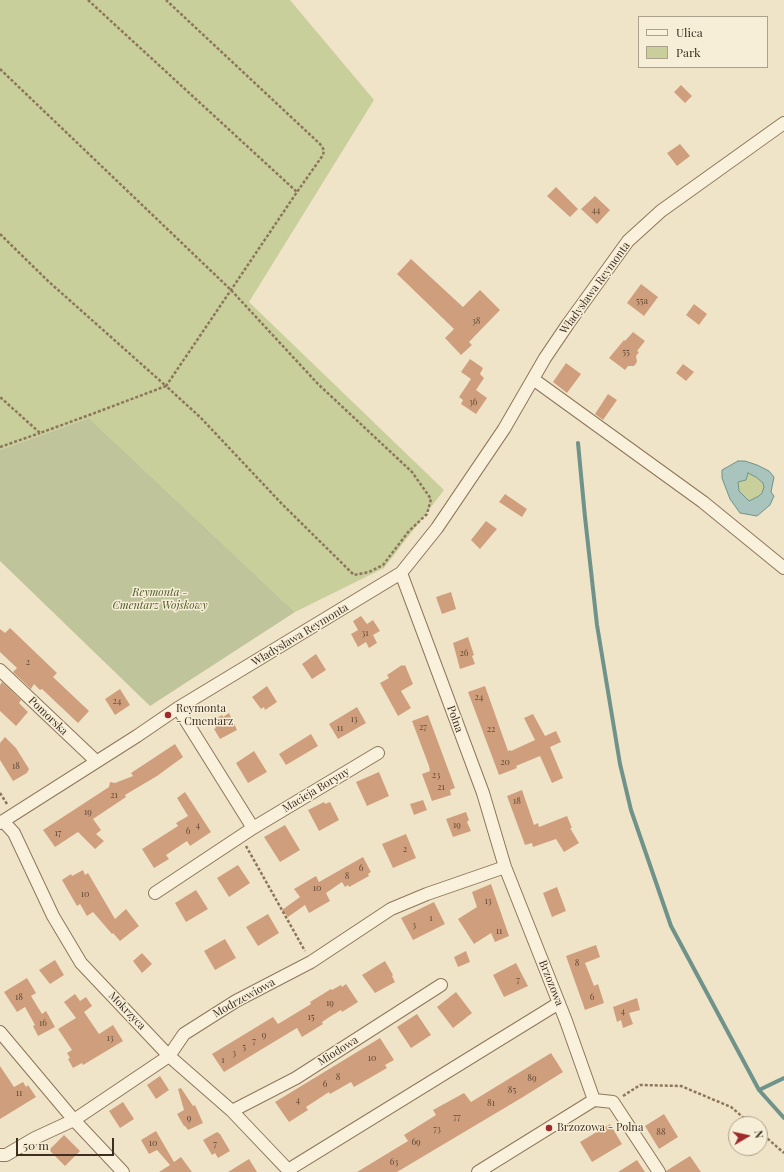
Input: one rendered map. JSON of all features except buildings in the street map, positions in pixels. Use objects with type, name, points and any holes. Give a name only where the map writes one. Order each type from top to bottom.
[{"type":"street","name":"Władysława Reymonta","points":[[1,822],[137,736],[178,708],[401,573],[437,528],[504,430],[533,379],[568,324],[628,241],[661,211],[784,123]]},
{"type":"street","points":[[533,379],[703,502],[784,568]]},
{"type":"street","name":"Polna","points":[[401,573],[483,793],[505,867]]},
{"type":"street","name":"Pomorska","points":[[0,670],[96,761]]},
{"type":"street","points":[[178,708],[253,828]]},
{"type":"street","name":"Macieja Boryny","points":[[154,893],[253,828],[378,753]]},
{"type":"street","name":"Mokrzyca","points":[[1,822],[14,833],[53,916],[81,963],[169,1056],[232,1112],[289,1171]]},
{"type":"street","name":"Modrzewiowa","points":[[0,1155],[6,1155],[36,1138],[74,1120],[169,1056],[184,1034],[236,1001],[311,962],[392,909],[427,894],[505,867]]},
{"type":"street","name":"Brzozowa","points":[[505,867],[559,1003],[594,1100]]},
{"type":"street","name":"Miodowa","points":[[232,1112],[296,1078],[441,985]]},
{"type":"street","points":[[289,1171],[559,1003]]},
{"type":"street","points":[[0,1032],[74,1120],[123,1172]]},
{"type":"street","points":[[478,1172],[594,1100],[613,1102],[659,1172]]},
{"type":"path","points":[[88,0],[297,192]]},
{"type":"path","points":[[0,447],[166,386],[323,155],[324,150],[320,144],[166,0]]},
{"type":"path","points":[[0,69],[231,290],[318,384],[412,472],[431,498],[427,514],[409,530],[383,565],[369,572],[354,575],[282,504],[201,418],[54,286],[0,234]]},
{"type":"path","points":[[0,397],[40,433]]},
{"type":"path","points":[[241,837],[311,962]]},
{"type":"path","points":[[613,1102],[640,1085],[681,1086],[731,1107],[742,1116]]},
{"type":"path","points":[[768,1139],[784,1153]]},
{"type":"green space","points":[[0,0],[290,0],[374,100],[249,302],[444,490],[384,568],[295,612],[89,418],[0,450]]},
{"type":"green space","name":"Reymonta - Cmentarz Wojskowy","points":[[89,418],[295,612],[150,706],[0,561],[0,450]]},
{"type":"green space","points":[[748,472],[763,483],[764,487],[759,496],[749,502],[739,491],[737,482],[746,480]]},
{"type":"water","points":[[738,461],[745,461],[769,471],[774,477],[771,492],[774,496],[770,505],[757,516],[740,513],[730,499],[722,478],[722,470]],"holes":[[[748,473],[763,483],[764,487],[759,496],[749,501],[739,491],[738,482],[746,480]]]},
{"type":"waterway","points":[[578,443],[597,625],[620,764],[631,810],[671,926],[759,1090],[784,1078]]},
{"type":"waterway","points":[[759,1090],[784,1118]]},
{"type":"place","name":"Reymonta - Cmentarz","points":[[168,715]]},
{"type":"place","name":"Brzozowa - Polna","points":[[549,1128]]}]
